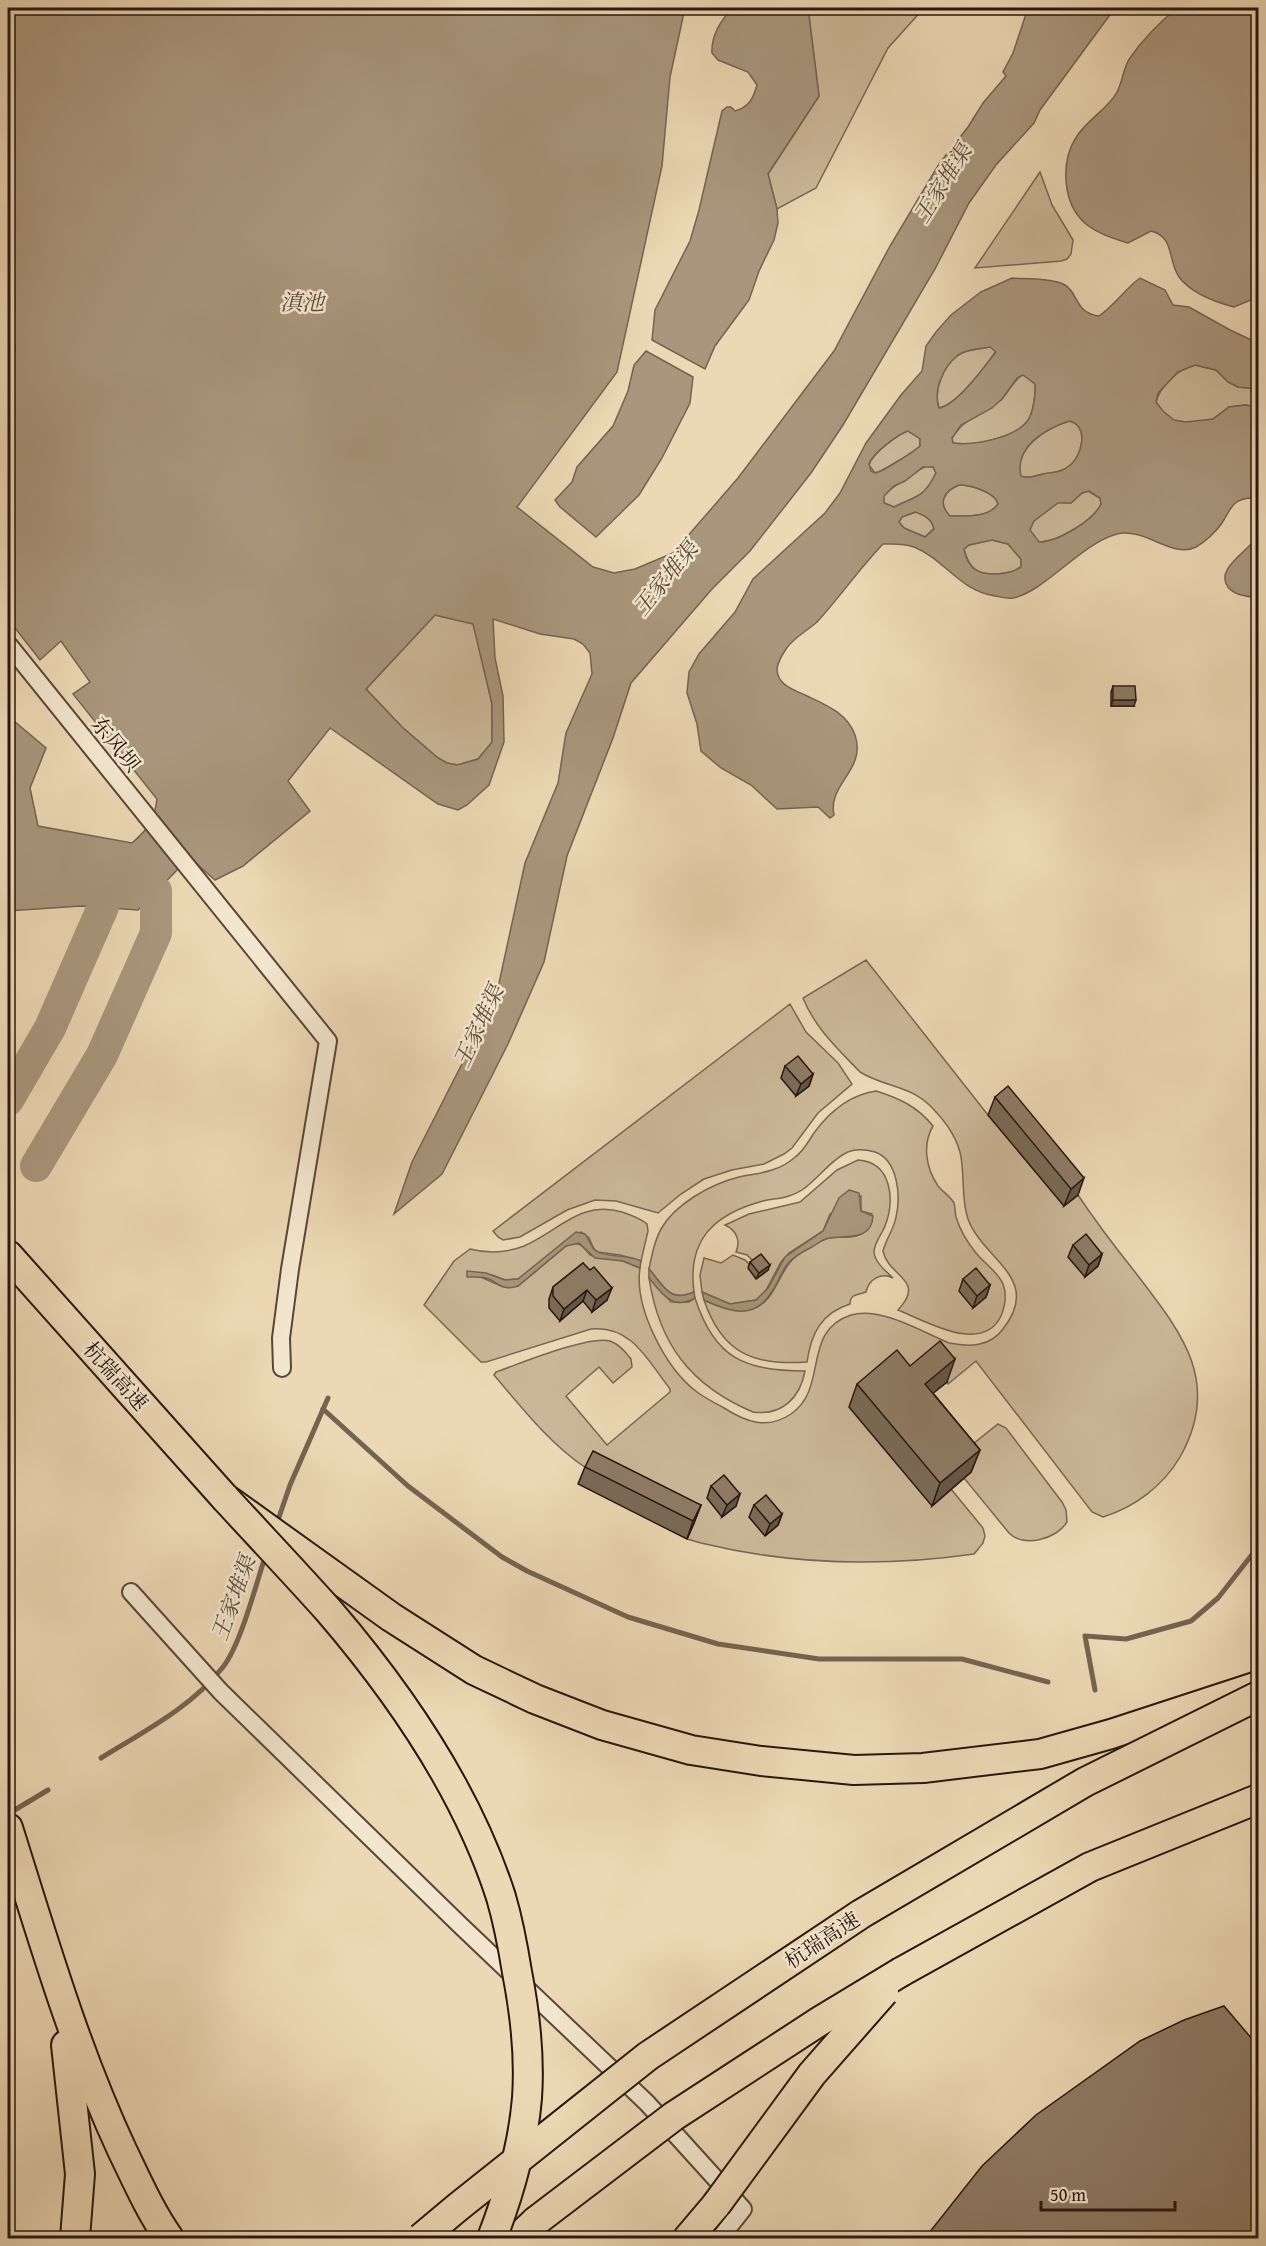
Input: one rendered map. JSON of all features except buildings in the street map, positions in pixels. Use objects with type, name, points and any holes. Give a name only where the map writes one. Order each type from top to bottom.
[{"type":"highway","name":"杭瑞高速","points":[[8,1255],[225,1498]]},
{"type":"highway","points":[[225,1498],[381,1610],[474,1670],[561,1710],[634,1736],[691,1750],[761,1761],[854,1770],[923,1768],[1040,1754],[1111,1734],[1258,1686]]},
{"type":"highway","points":[[225,1498],[329,1612],[404,1709],[457,1793],[501,1897],[522,1999],[526,2040],[527,2098],[521,2138],[505,2202],[492,2238]]},
{"type":"highway","name":"杭瑞高速","points":[[421,2238],[648,2056],[861,1914],[1085,1782],[1258,1696]]},
{"type":"highway","points":[[518,2238],[536,2221],[674,2116],[820,2021],[901,1972],[1090,1867],[1258,1799]]},
{"type":"highway","points":[[8,1828],[42,1937],[99,2100],[152,2215],[169,2238]]},
{"type":"highway","points":[[42,1937],[69,2059],[80,2174],[75,2238]]},
{"type":"highway","points":[[688,2238],[716,2205],[812,2074],[901,1972]]},
{"type":"street","name":"东风坝","points":[[8,644],[328,1041],[290,1269],[281,1338],[282,1368]]},
{"type":"street","points":[[131,1592],[221,1692],[647,2103],[743,2209],[720,2238]]},
{"type":"shaded area","points":[[808,8],[924,8],[888,48],[816,188],[777,209],[768,174],[819,96]]},
{"type":"shaded area","points":[[1040,172],[1052,205],[1073,240],[1071,254],[1067,259],[1061,261],[975,268]]},
{"type":"shaded area","points":[[990,347],[996,351],[978,375],[954,400],[939,408],[938,387],[947,366],[964,352]]},
{"type":"shaded area","points":[[1195,365],[1216,370],[1228,382],[1238,387],[1258,389],[1258,407],[1245,405],[1229,407],[1206,422],[1174,421],[1162,411],[1156,402],[1158,396],[1177,374]]},
{"type":"shaded area","points":[[1023,374],[1035,384],[1035,388],[1031,413],[1028,421],[1022,427],[994,440],[953,443],[952,438],[963,424],[1001,400]]},
{"type":"shaded area","points":[[1069,421],[1080,428],[1082,435],[1080,449],[1074,462],[1060,471],[1029,477],[1020,476],[1022,456],[1027,448],[1042,434]]},
{"type":"shaded area","points":[[908,431],[920,438],[920,446],[875,473],[869,465],[875,455],[892,440]]},
{"type":"shaded area","points":[[928,466],[933,467],[936,473],[924,492],[894,507],[884,503],[883,496],[886,493],[912,474]]},
{"type":"shaded area","points":[[959,485],[982,490],[999,504],[983,514],[950,516],[944,507],[944,498],[949,491]]},
{"type":"shaded area","points":[[1088,491],[1100,498],[1101,504],[1091,517],[1056,538],[1039,542],[1034,537],[1030,527],[1034,521],[1058,502],[1071,503],[1082,493]]},
{"type":"shaded area","points":[[916,512],[932,522],[934,528],[925,537],[904,528],[899,522],[902,517]]},
{"type":"shaded area","points":[[992,540],[1008,544],[1021,559],[1021,567],[998,574],[979,572],[971,566],[964,549],[969,545]]},
{"type":"shaded area","points":[[435,615],[474,624],[492,704],[492,743],[478,759],[458,765],[438,758],[402,727],[366,689]]},
{"type":"shaded area","points":[[866,960],[988,1115],[1064,1206],[1078,1195],[1167,1315],[1190,1358],[1197,1381],[1197,1404],[1192,1430],[1180,1457],[1157,1486],[1137,1501],[1115,1513],[1103,1517],[1092,1512],[976,1361],[948,1384],[932,1364],[902,1389],[951,1489],[983,1528],[985,1536],[983,1543],[974,1554],[906,1561],[837,1562],[769,1556],[687,1539],[694,1523],[586,1468],[560,1448],[537,1425],[494,1375],[496,1372],[571,1346],[600,1340],[616,1344],[631,1359],[632,1367],[613,1383],[599,1367],[566,1396],[607,1445],[670,1392],[638,1347],[618,1333],[605,1329],[591,1329],[481,1362],[424,1305],[454,1261],[470,1249],[491,1252],[524,1246],[570,1219],[594,1210],[607,1209],[629,1214],[647,1224],[648,1231],[641,1261],[598,1252],[589,1238],[581,1232],[518,1279],[505,1280],[492,1275],[483,1278],[503,1287],[518,1286],[566,1246],[574,1244],[582,1247],[590,1255],[623,1261],[640,1268],[639,1284],[642,1300],[654,1336],[663,1353],[685,1381],[700,1394],[749,1420],[774,1422],[791,1414],[802,1403],[809,1390],[820,1346],[826,1334],[836,1323],[851,1315],[862,1313],[888,1317],[949,1343],[979,1344],[998,1335],[1014,1311],[1017,1296],[1006,1270],[975,1233],[968,1219],[961,1158],[954,1136],[936,1112],[918,1096],[860,1072],[821,1029],[803,998]]},
{"type":"shaded area","points":[[790,1004],[806,1032],[838,1063],[852,1084],[818,1113],[792,1148],[764,1164],[732,1170],[704,1179],[658,1213],[616,1201],[595,1200],[567,1210],[520,1237],[503,1240],[493,1231]]},
{"type":"shaded area","points":[[876,1091],[908,1104],[933,1126],[927,1141],[927,1156],[934,1179],[954,1203],[956,1217],[967,1240],[979,1257],[998,1276],[1004,1288],[1005,1300],[1001,1316],[992,1327],[981,1333],[953,1332],[898,1310],[906,1300],[909,1291],[903,1279],[886,1260],[883,1251],[894,1226],[898,1189],[889,1163],[883,1156],[867,1150],[855,1150],[844,1154],[797,1193],[763,1201],[731,1213],[708,1232],[700,1244],[693,1274],[694,1292],[679,1295],[663,1287],[649,1269],[659,1234],[675,1211],[695,1196],[728,1180],[768,1171],[788,1163],[800,1153],[820,1125],[841,1105],[857,1096]]},
{"type":"shaded area","points":[[858,1160],[869,1162],[878,1168],[888,1184],[890,1205],[888,1216],[874,1252],[884,1270],[893,1278],[880,1276],[876,1278],[870,1283],[866,1292],[853,1296],[850,1304],[825,1319],[811,1342],[807,1362],[771,1361],[755,1358],[742,1352],[720,1333],[704,1300],[732,1310],[750,1310],[759,1306],[773,1291],[794,1258],[809,1247],[828,1238],[859,1235],[872,1214],[861,1211],[861,1196],[830,1214],[823,1231],[789,1253],[781,1262],[765,1292],[756,1300],[730,1304],[702,1292],[700,1275],[704,1258],[721,1263],[733,1255],[745,1260],[751,1266],[755,1263],[747,1255],[736,1252],[737,1236],[725,1225],[749,1214],[800,1202],[837,1170]]},
{"type":"shaded area","points":[[649,1278],[671,1302],[689,1302],[695,1298],[712,1335],[735,1357],[765,1368],[805,1371],[803,1381],[794,1397],[781,1408],[773,1411],[753,1412],[731,1401],[695,1376],[670,1343],[654,1302]]},
{"type":"shaded area","points":[[998,1424],[1006,1428],[1066,1510],[1067,1522],[1056,1533],[1048,1537],[1031,1541],[1015,1538],[964,1478],[958,1456]]},
{"type":"water","name":"滇池","points":[[8,8],[685,8],[670,77],[662,166],[617,372],[517,507],[593,567],[614,573],[635,569],[673,553],[738,478],[834,351],[890,246],[939,164],[968,127],[983,103],[1006,76],[1003,72],[1013,53],[1028,8],[1115,8],[1040,110],[1034,123],[996,165],[969,203],[935,269],[843,425],[811,473],[750,551],[712,589],[631,683],[613,738],[567,856],[544,962],[508,1044],[442,1174],[394,1214],[412,1162],[496,997],[525,863],[558,783],[566,733],[592,674],[590,653],[583,644],[574,639],[540,634],[493,619],[495,658],[503,696],[504,742],[489,785],[458,810],[438,804],[330,728],[288,781],[310,811],[243,866],[215,880],[197,864],[179,868],[138,910],[81,906],[8,911],[8,723],[14,721],[46,748],[30,788],[38,826],[132,843],[150,824],[157,799],[73,694],[90,682],[61,641],[40,660],[8,619]],"holes":[[[435,615],[473,624],[492,704],[492,742],[478,759],[457,765],[438,758],[402,727],[366,689]]]},
{"type":"water","points":[[732,8],[808,8],[819,96],[768,174],[777,209],[778,223],[774,240],[759,271],[749,300],[715,346],[705,369],[652,340],[655,310],[690,241],[722,111],[731,107],[735,111],[747,105],[757,85],[748,72],[718,60],[712,53],[713,40]]},
{"type":"water","points":[[1177,8],[1258,8],[1258,291],[1251,300],[1234,307],[1204,296],[1184,283],[1175,270],[1167,243],[1159,234],[1151,231],[1128,243],[1106,236],[1091,228],[1078,216],[1068,194],[1066,170],[1068,157],[1077,136],[1113,98],[1119,88],[1124,70],[1135,51],[1152,31]]},
{"type":"water","points":[[1012,278],[1054,281],[1065,285],[1086,311],[1099,316],[1140,278],[1165,290],[1173,305],[1189,307],[1258,343],[1258,389],[1238,387],[1228,382],[1216,370],[1195,365],[1178,372],[1158,393],[1156,402],[1174,420],[1186,422],[1213,419],[1229,407],[1245,405],[1258,407],[1258,507],[1251,498],[1240,500],[1230,509],[1220,526],[1210,536],[1196,547],[1187,550],[1127,533],[1103,539],[1038,586],[1025,594],[1011,598],[983,593],[972,588],[925,552],[914,547],[902,544],[883,544],[817,622],[789,645],[777,667],[780,680],[784,684],[841,715],[855,735],[856,758],[836,794],[833,804],[834,815],[830,818],[818,807],[777,809],[751,785],[721,768],[701,751],[697,724],[687,693],[689,672],[699,654],[735,612],[753,579],[825,513],[840,493],[866,443],[901,395],[922,371],[926,346],[936,332],[951,315],[981,292]],"holes":[[[990,347],[996,352],[962,393],[946,406],[939,408],[938,387],[947,366],[960,354]],[[1023,375],[1035,384],[1035,398],[1028,420],[1014,432],[982,442],[953,443],[952,438],[961,425],[992,408],[1002,399],[1017,378]],[[1069,421],[1080,428],[1082,442],[1074,462],[1060,471],[1030,477],[1021,476],[1022,456],[1033,441],[1050,429]],[[908,431],[920,439],[920,446],[884,469],[875,473],[871,471],[869,464],[871,460],[898,436]],[[923,467],[933,467],[936,473],[923,492],[894,507],[884,503],[884,496],[894,486],[905,481]],[[959,485],[970,486],[988,493],[998,504],[994,509],[983,514],[950,516],[943,502],[949,491]],[[1089,491],[1100,498],[1101,504],[1091,517],[1074,529],[1056,538],[1039,542],[1030,530],[1034,521],[1058,503],[1071,503],[1082,493]],[[915,512],[927,518],[934,529],[925,537],[904,528],[899,522],[902,517]],[[992,540],[1008,544],[1021,559],[1021,567],[1004,573],[985,573],[971,566],[964,549],[969,545]]]},
{"type":"water","points":[[646,351],[693,377],[690,403],[662,458],[639,495],[596,537],[560,507],[555,500],[572,482],[577,467],[613,426],[628,391],[634,365]]},
{"type":"water","points":[[1258,535],[1258,597],[1250,597],[1234,592],[1225,580],[1229,566]]},
{"type":"water","points":[[849,1190],[859,1193],[861,1211],[873,1216],[868,1230],[863,1234],[822,1240],[797,1255],[787,1265],[766,1300],[750,1310],[723,1308],[704,1300],[702,1292],[730,1304],[756,1300],[768,1288],[785,1257],[823,1231],[839,1198]]},
{"type":"water","points":[[576,1232],[585,1234],[596,1251],[605,1255],[636,1259],[641,1261],[640,1268],[623,1261],[595,1258],[579,1243],[566,1246],[518,1286],[506,1287],[487,1278],[467,1277],[467,1271],[486,1273],[505,1280],[518,1279]]},
{"type":"water","points":[[649,1269],[668,1291],[679,1295],[694,1292],[695,1298],[680,1303],[669,1299],[649,1278]]},
{"type":"waterway","points":[[36,1166],[102,1055],[156,933],[156,891]]},
{"type":"waterway","points":[[8,1100],[50,1028],[103,907]]},
{"type":"waterway","name":"王家堆渠","points":[[276,1526],[290,1485],[328,1398]]},
{"type":"waterway","points":[[323,1409],[408,1486],[502,1557],[527,1571],[628,1617],[718,1644],[819,1659],[962,1659],[1048,1682]]},
{"type":"waterway","points":[[1095,1690],[1085,1636],[1126,1639],[1191,1621],[1218,1598],[1258,1547]]},
{"type":"waterway","name":"王家堆渠","points":[[101,1758],[182,1707],[223,1667],[242,1629],[266,1554]]},
{"type":"waterway","name":"王家堆渠","points":[[8,1814],[48,1790]]}]
